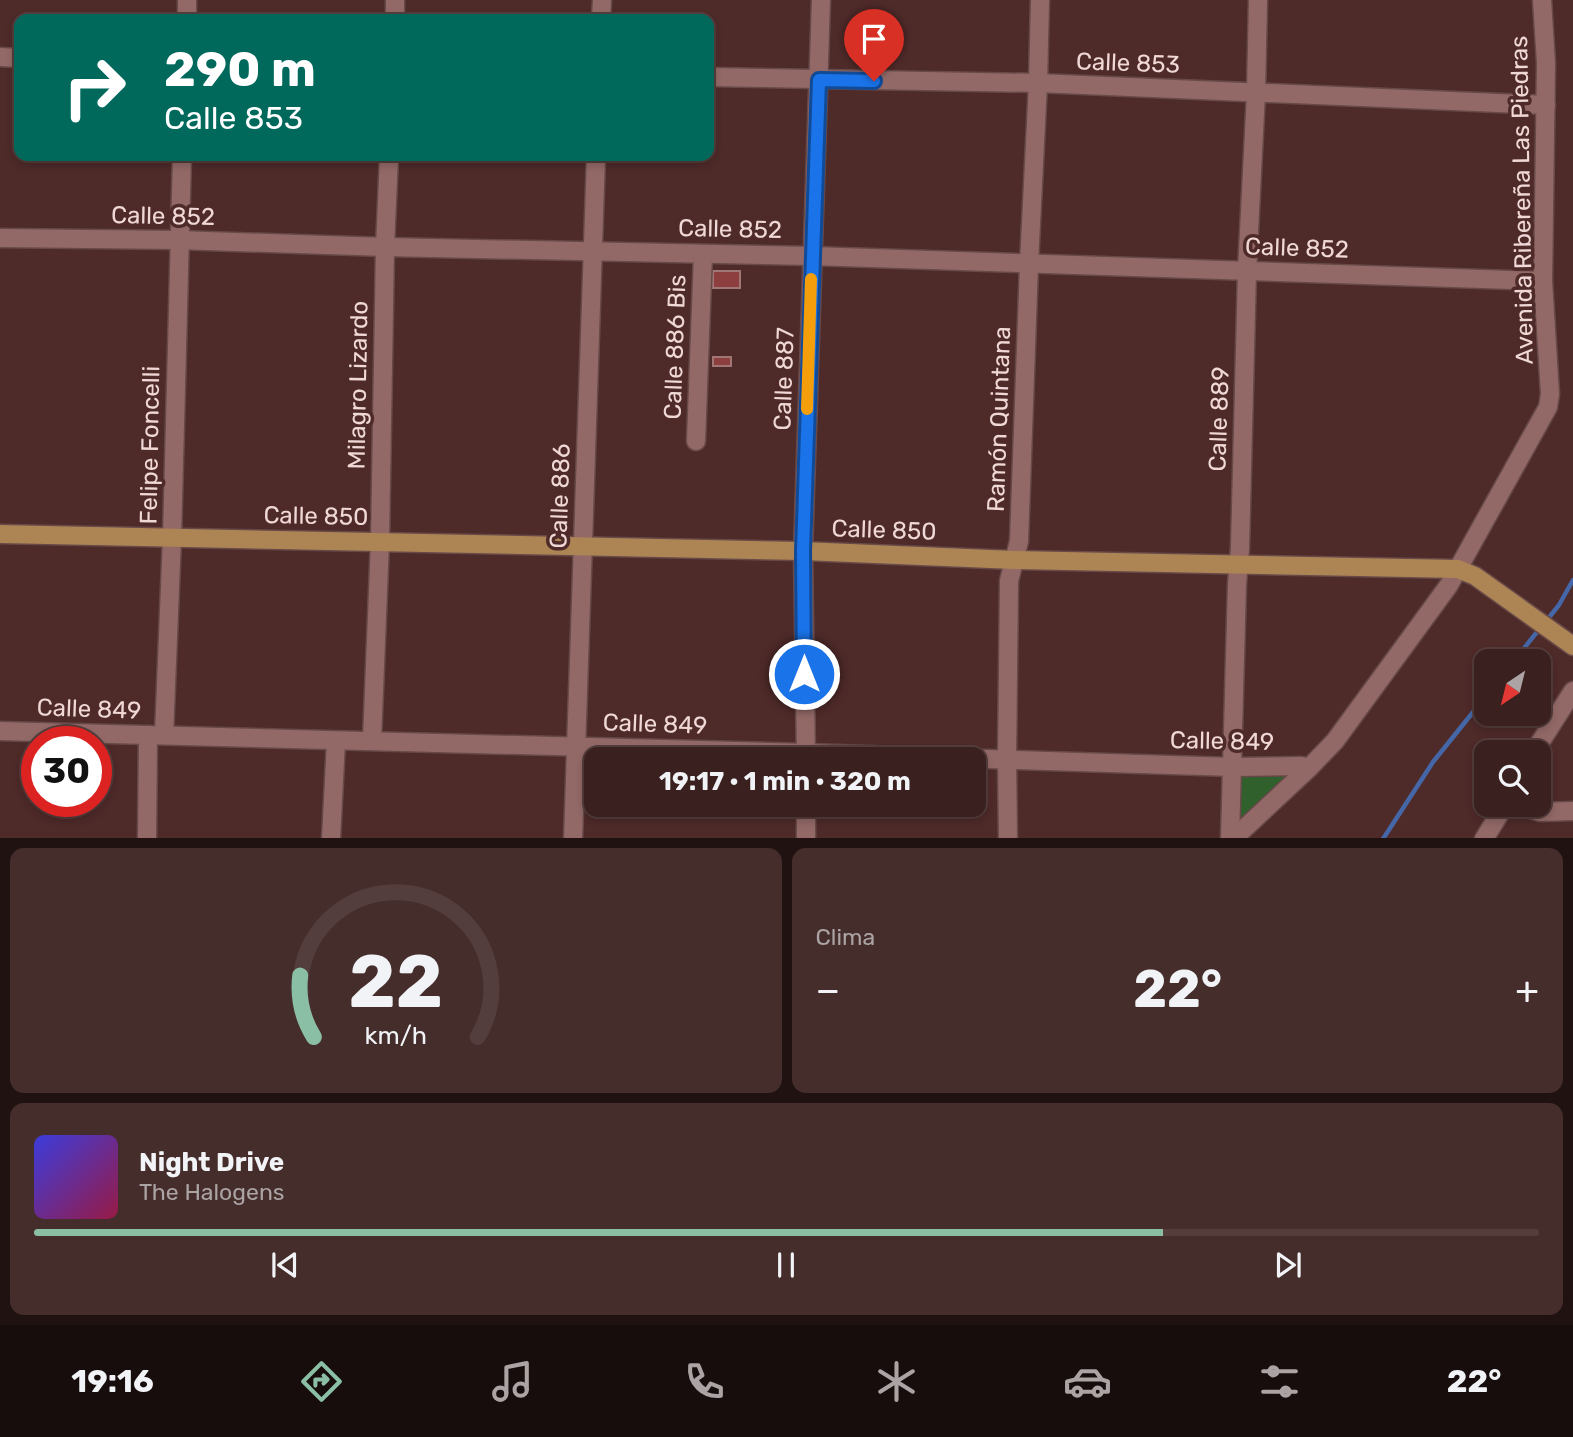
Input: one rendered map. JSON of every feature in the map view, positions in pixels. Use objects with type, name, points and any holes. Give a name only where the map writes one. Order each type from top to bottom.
[{"type":"main road","name":"Calle 850","points":[[0,534],[803,551],[1014,560],[1458,569],[1475,576],[1568,643]]},
{"type":"street","name":"Calle 887","points":[[806,747],[803,551],[821,0]]},
{"type":"street","name":"Ramón Quintana","points":[[1008,838],[1009,581],[1019,541],[1040,0]]},
{"type":"street","name":"Calle 889","points":[[1232,838],[1237,584],[1258,0]]},
{"type":"street","name":"Avenida Ribereña Las Piedras","points":[[1232,838],[1335,741],[1449,585],[1548,407],[1550,394],[1543,281],[1546,63],[1542,0]]},
{"type":"street","name":"Calle 853","points":[[714,77],[1038,83],[1546,105]]},
{"type":"street","name":"Felipe Foncelli","points":[[147,838],[172,538],[182,161]]},
{"type":"street","name":"Milagro Lizardo","points":[[372,740],[380,541],[389,161]]},
{"type":"street","name":"Calle 886","points":[[573,838],[596,161]]},
{"type":"street","name":"Calle 852","points":[[0,238],[812,256],[1543,281]]},
{"type":"street","name":"Calle 886 Bis","points":[[696,441],[703,254]]},
{"type":"street","points":[[1542,740],[1573,691]]},
{"type":"street","name":"Calle 849","points":[[0,731],[584,747]]},
{"type":"street","points":[[331,838],[336,741]]},
{"type":"street","name":"Calle 849","points":[[986,759],[1309,768]]},
{"type":"street","points":[[1551,812],[1573,811]]},
{"type":"street","points":[[806,817],[806,838]]},
{"type":"street","points":[[1484,838],[1497,817]]},
{"type":"green space","points":[[1238,774],[1289,775],[1236,828]]},
{"type":"building","points":[[713,271],[740,271],[740,288],[713,288]]},
{"type":"building","points":[[713,357],[731,357],[731,366],[713,366]]},
{"type":"waterway","points":[[1547,620],[1573,580]]},
{"type":"waterway","points":[[1523,649],[1541,627]]},
{"type":"waterway","points":[[1384,838],[1433,762],[1474,711]]},
{"type":"slow traffic","points":[[807,409],[811,279]]},
{"type":"route","points":[[804,674],[803,551],[819,80],[874,81]]}]
